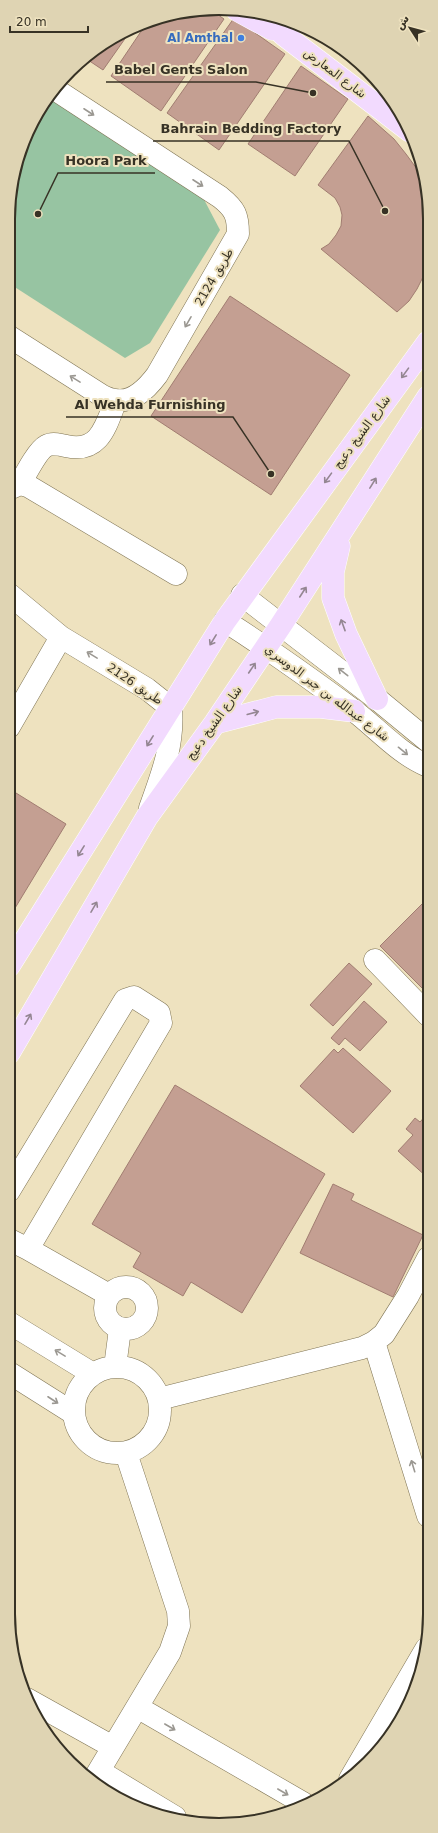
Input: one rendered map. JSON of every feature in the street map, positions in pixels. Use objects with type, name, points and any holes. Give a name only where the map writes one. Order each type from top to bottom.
[{"type":"main road","points":[[252,18],[284,35]]},
{"type":"main road","name":"شارع المعارض","points":[[269,21],[284,35],[399,124]]},
{"type":"main road","name":"شارع الشيخ دعيج","points":[[15,956],[225,621],[423,349]]},
{"type":"main road","name":"شارع الشيخ دعيج","points":[[15,1043],[147,817],[215,724],[342,533],[423,405]]},
{"type":"main road","points":[[342,533],[333,572],[333,598],[346,634],[377,699]]},
{"type":"main road","points":[[215,724],[276,707],[322,707],[354,711]]},
{"type":"street","name":"طريق 2124","points":[[59,92],[220,197],[232,206],[238,220],[238,234],[232,248],[157,375],[147,388],[133,397],[116,400]]},
{"type":"street","points":[[15,340],[101,395],[116,400],[101,435],[94,444],[85,447],[69,447],[53,443],[44,446],[15,486]]},
{"type":"street","points":[[15,486],[28,486],[176,574]]},
{"type":"street","name":"شارع عبدالله بن جبر الدوسري","points":[[242,596],[377,699],[423,737]]},
{"type":"street","name":"طريق 2126","points":[[15,599],[61,637],[147,689],[170,708],[172,719],[170,743],[165,768],[147,817]]},
{"type":"street","name":"شارع عبدالله بن جبر الدوسري","points":[[225,621],[266,647],[354,711],[414,760],[423,764]]},
{"type":"street","points":[[15,717],[61,637]]},
{"type":"street","points":[[375,960],[423,1010]]},
{"type":"street","points":[[15,1179],[124,1000],[134,997],[159,1013],[161,1023],[28,1249]]},
{"type":"street","points":[[15,1242],[109,1295]]},
{"type":"street","points":[[159,1399],[362,1348],[374,1342],[384,1334],[408,1296],[423,1268]]},
{"type":"street","points":[[124,1287],[132,1287],[139,1291],[145,1298],[147,1306],[147,1314],[143,1322],[128,1330],[120,1329],[112,1325],[104,1311],[105,1302],[109,1295],[116,1289],[124,1287]]},
{"type":"street","points":[[15,1326],[93,1374]]},
{"type":"street","points":[[116,1367],[120,1329]]},
{"type":"street","points":[[374,1342],[423,1500]]},
{"type":"street","points":[[116,1367],[127,1368],[138,1372],[148,1379],[155,1388],[159,1399],[160,1413],[157,1427],[150,1439],[139,1448],[126,1453],[114,1454],[91,1446],[82,1437],[76,1426],[73,1414],[74,1402],[84,1381],[93,1374],[104,1369],[116,1367]]},
{"type":"street","points":[[15,1377],[73,1414]]},
{"type":"street","points":[[126,1453],[178,1611],[179,1626],[170,1652],[97,1775],[165,1811]]},
{"type":"street","points":[[360,1761],[416,1665]]},
{"type":"street","points":[[36,1704],[113,1747]]},
{"type":"street","points":[[137,1707],[299,1801]]},
{"type":"green space","points":[[53,100],[199,190],[220,230],[150,343],[125,358],[15,287],[15,206],[19,179],[26,153],[36,129]]},
{"type":"building","points":[[218,15],[224,19],[161,111],[111,76],[141,31],[166,22],[192,17]]},
{"type":"building","points":[[234,18],[285,54],[219,150],[167,113]]},
{"type":"building","points":[[126,38],[103,70],[90,61],[106,49]]},
{"type":"building","points":[[301,66],[348,99],[295,176],[248,144]]},
{"type":"building","points":[[368,116],[394,139],[417,168],[423,206],[423,277],[409,301],[397,312],[321,249],[329,244],[336,235],[341,226],[342,215],[335,198],[318,185]]},
{"type":"building","points":[[230,296],[350,375],[271,495],[151,416]]},
{"type":"building","points":[[16,793],[66,824],[15,908]]},
{"type":"building","points":[[422,904],[423,905],[423,989],[380,946]]},
{"type":"building","points":[[349,963],[372,984],[333,1026],[310,1005]]},
{"type":"building","points":[[364,1001],[387,1022],[360,1051],[345,1038],[339,1045],[331,1038]]},
{"type":"building","points":[[343,1048],[391,1091],[353,1133],[300,1086],[334,1049],[338,1053]]},
{"type":"building","points":[[175,1085],[325,1174],[242,1313],[191,1282],[183,1296],[133,1267],[141,1253],[92,1224]]},
{"type":"building","points":[[415,1118],[420,1122],[423,1119],[423,1174],[398,1151],[413,1135],[406,1129]]},
{"type":"building","points":[[333,1184],[354,1194],[351,1200],[423,1235],[393,1297],[300,1253]]},
{"type":"place","name":"Al Amthal","points":[[241,38]]},
{"type":"place","name":"Babel Gents Salon","points":[[313,93]]},
{"type":"place","name":"Bahrain Bedding Factory","points":[[385,211]]},
{"type":"place","name":"Hoora Park","points":[[38,214]]},
{"type":"place","name":"Al Wehda Furnishing","points":[[271,474]]}]
